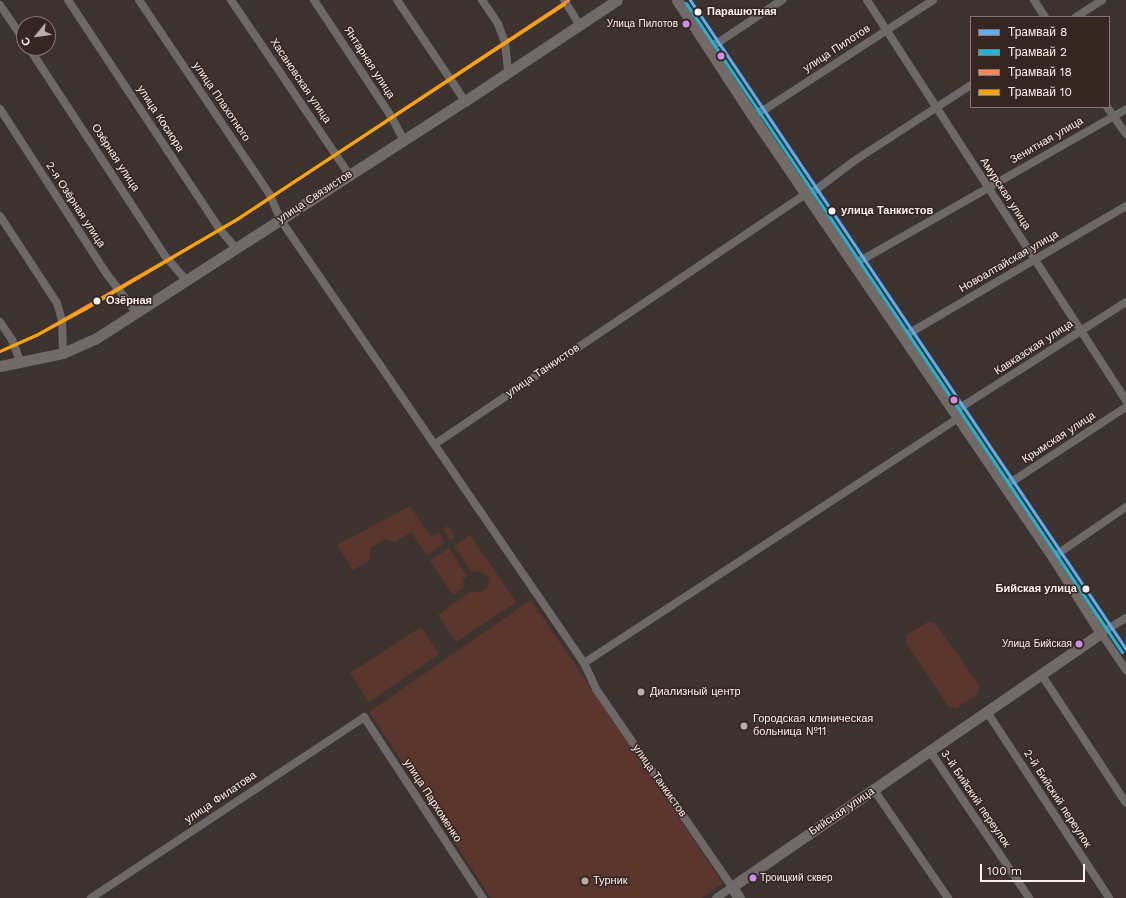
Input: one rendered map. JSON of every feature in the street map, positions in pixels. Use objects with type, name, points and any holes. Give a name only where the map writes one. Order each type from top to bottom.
[{"type":"street","name":"улица Косиора","points":[[68,0],[218,227],[235,247]]},
{"type":"street","name":"улица Плахотного","points":[[139,0],[270,195],[280,219]]},
{"type":"street","name":"Хасановская улица","points":[[231,0],[349,174]]},
{"type":"street","name":"Янтарная улица","points":[[314,0],[392,118],[403,139]]},
{"type":"street","points":[[397,0],[465,101]]},
{"type":"street","points":[[482,0],[498,24],[505,42],[508,72]]},
{"type":"street","points":[[564,0],[580,24]]},
{"type":"street","name":"улица Связистов","points":[[0,366],[64,353],[95,339],[135,311],[403,139],[465,101],[617,0]]},
{"type":"street","points":[[677,0],[752,115],[1053,557],[1126,670]]},
{"type":"street","points":[[708,47],[719,42],[782,0]]},
{"type":"street","name":"Амурская улица","points":[[866,0],[1126,400]]},
{"type":"street","name":"улица Пилотов","points":[[752,115],[767,108],[933,0]]},
{"type":"street","points":[[1034,0],[1044,16]]},
{"type":"street","points":[[1078,16],[1102,0]]},
{"type":"street","points":[[0,5],[16,28]]},
{"type":"street","name":"Озёрная улица","points":[[34,56],[166,257],[185,279]]},
{"type":"street","name":"улица Танкистов","points":[[435,444],[820,186],[854,161],[970,86]]},
{"type":"street","points":[[1108,108],[1126,134]]},
{"type":"street","name":"2-я Озёрная улица","points":[[0,109],[106,273],[135,311]]},
{"type":"street","name":"Зенитная улица","points":[[853,264],[1126,109]]},
{"type":"street","name":"Новоалтайская улица","points":[[903,336],[1126,206]]},
{"type":"street","points":[[0,216],[57,303],[62,321],[64,353]]},
{"type":"street","name":"улица Танкистов","points":[[280,219],[584,662],[596,689],[739,898]]},
{"type":"street","name":"Кавказская улица","points":[[955,414],[971,401],[1126,302]]},
{"type":"street","points":[[0,322],[12,340],[20,361]]},
{"type":"street","name":"Крымская улица","points":[[1003,485],[1016,479],[1126,407]]},
{"type":"street","points":[[584,662],[955,414]]},
{"type":"street","points":[[1053,557],[1126,507]]},
{"type":"street","name":"Бийская улица","points":[[716,898],[1101,633],[1126,618]]},
{"type":"street","points":[[1041,674],[1126,803]]},
{"type":"street","name":"2-й Бийский переулок","points":[[987,712],[1109,898]]},
{"type":"street","name":"улица Филатова","points":[[91,898],[364,717]]},
{"type":"street","name":"улица Пархоменко","points":[[364,717],[482,898]]},
{"type":"street","name":"3-й Бийский переулок","points":[[930,751],[1029,898]]},
{"type":"street","points":[[874,790],[948,898]]},
{"type":"shaded area","points":[[410,506],[431,537],[439,532],[445,543],[427,555],[411,532],[395,542],[385,539],[372,547],[370,550],[370,560],[353,570],[337,545]]},
{"type":"shaded area","points":[[448,526],[455,537],[450,540],[443,529]]},
{"type":"shaded area","points":[[470,535],[516,602],[456,642],[438,615],[470,592],[481,592],[487,588],[489,583],[487,576],[482,572],[471,571],[454,546]]},
{"type":"shaded area","points":[[449,548],[467,576],[463,580],[464,587],[453,595],[430,561]]},
{"type":"shaded area","points":[[531,600],[723,883],[702,898],[491,898],[369,712]]},
{"type":"shaded area","points":[[928,622],[935,623],[979,685],[978,693],[957,708],[949,707],[906,643],[907,635]]},
{"type":"shaded area","points":[[421,627],[439,654],[369,702],[350,673]]},
{"type":"tram line","name":"18","points":[[0,351],[36,335],[237,219],[568,0]]},
{"type":"tram line","name":"8","points":[[690,0],[1126,649]]},
{"type":"tram line","name":"2","points":[[686,3],[1122,652]]},
{"type":"tram line","name":"10","points":[[2,350],[36,335],[86,308],[238,218],[564,4]]},
{"type":"place","name":"Парашютная","points":[[698,12]]},
{"type":"place","name":"Улица Пилотов","points":[[686,24]]},
{"type":"place","name":"улица Танкистов","points":[[832,211]]},
{"type":"place","name":"Озёрная","points":[[97,301]]},
{"type":"place","name":"Бийская улица","points":[[1086,589]]},
{"type":"place","name":"Улица Бийская","points":[[1079,644]]},
{"type":"place","name":"Диализный центр","points":[[641,692]]},
{"type":"place","name":"Городская клиническая больница №11","points":[[744,726]]},
{"type":"place","name":"Троицкий сквер","points":[[753,878]]},
{"type":"place","name":"Турник","points":[[585,881]]}]
